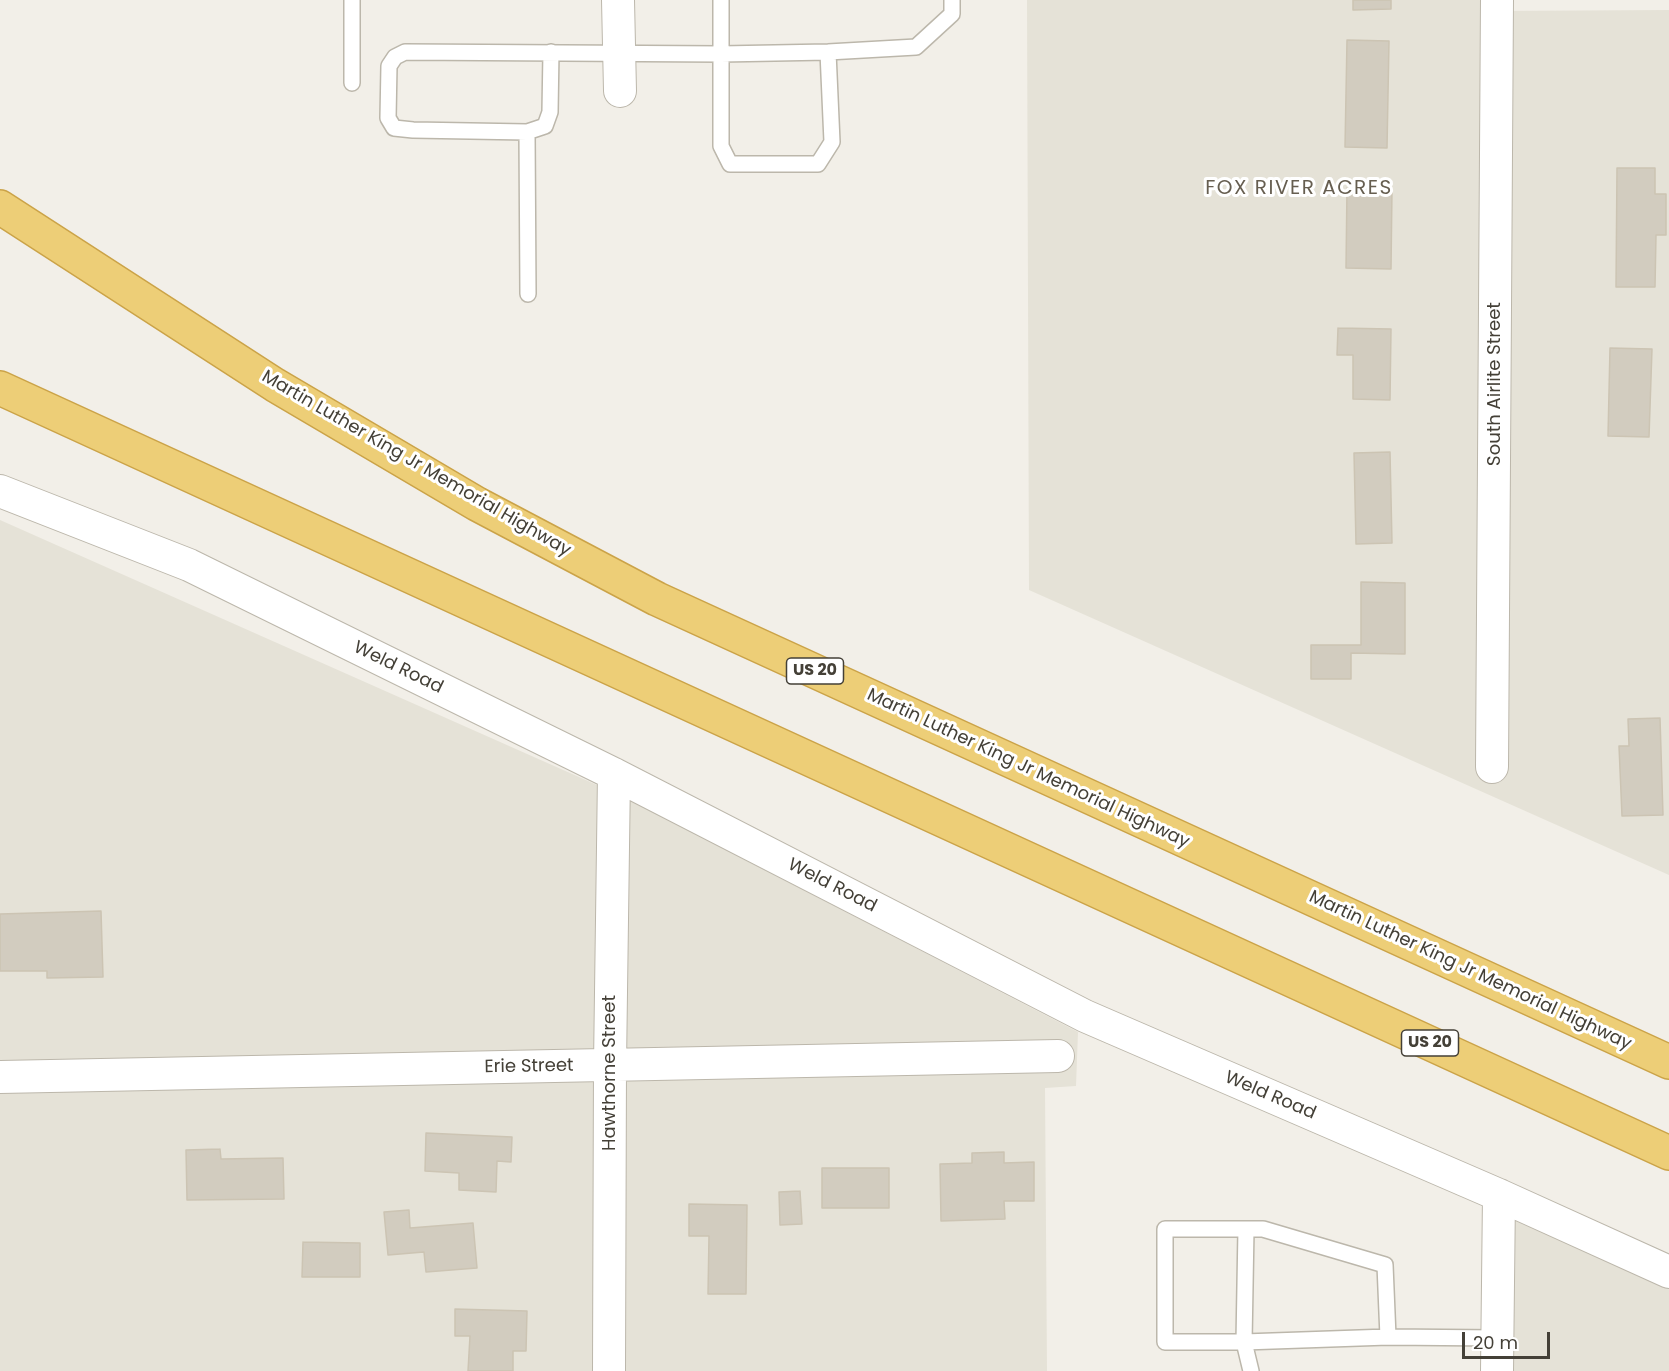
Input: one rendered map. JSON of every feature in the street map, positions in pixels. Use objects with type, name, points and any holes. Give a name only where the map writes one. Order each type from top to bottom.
[{"type":"highway","name":"Martin Luther King Jr Memorial Highway","points":[[0,207],[296,397],[477,504],[657,599],[1669,1062]]},
{"type":"highway","name":"US 20","points":[[0,388],[1669,1153]]},
{"type":"street","points":[[618,0],[620,91]]},
{"type":"street","name":"South Airlite Street","points":[[1492,767],[1497,0]]},
{"type":"street","name":"Weld Road","points":[[0,491],[189,565],[614,774],[1085,1016],[1499,1195],[1669,1272]]},
{"type":"street","name":"Hawthorne Street","points":[[609,1371],[614,774]]},
{"type":"street","name":"Erie Street","points":[[0,1077],[1058,1056]]},
{"type":"street","points":[[1497,1371],[1499,1195]]},
{"type":"lane","points":[[352,0],[352,83]]},
{"type":"lane","points":[[721,0],[721,146],[730,164],[818,164],[832,142],[828,52]]},
{"type":"lane","points":[[551,52],[550,112],[545,126],[527,132],[413,130],[394,128],[388,118],[389,66],[395,57],[405,52],[551,52],[721,54],[828,52],[916,47],[952,14],[952,0]]},
{"type":"lane","points":[[527,132],[528,294]]},
{"type":"lane","points":[[1388,1337],[1385,1265],[1263,1228],[1165,1228],[1165,1342],[1388,1337],[1498,1338]]},
{"type":"lane","points":[[1246,1228],[1244,1342],[1251,1371]]},
{"type":"shaded area","points":[[1027,0],[1491,0],[1491,11],[1669,10],[1669,875],[1029,590]]},
{"type":"shaded area","points":[[0,520],[624,797],[1078,1032],[1076,1086],[1045,1088],[1047,1371],[0,1371]]},
{"type":"shaded area","points":[[1507,1212],[1669,1287],[1669,1371],[1508,1371]]},
{"type":"building","points":[[1353,0],[1391,0],[1391,9],[1353,10]]},
{"type":"building","points":[[1347,40],[1389,41],[1387,148],[1345,147]]},
{"type":"building","points":[[1617,168],[1655,168],[1655,194],[1666,194],[1666,235],[1656,235],[1655,287],[1616,287]]},
{"type":"building","points":[[1347,188],[1392,189],[1391,269],[1346,268]]},
{"type":"building","points":[[1338,328],[1391,329],[1390,400],[1353,399],[1353,355],[1337,355]]},
{"type":"building","points":[[1610,348],[1652,349],[1649,437],[1608,436]]},
{"type":"building","points":[[1390,452],[1392,543],[1356,544],[1354,453]]},
{"type":"building","points":[[1361,582],[1405,583],[1405,654],[1351,653],[1351,679],[1311,679],[1311,645],[1361,645]]},
{"type":"building","points":[[1660,718],[1663,815],[1622,816],[1619,746],[1629,746],[1628,719]]},
{"type":"building","points":[[101,911],[103,977],[47,978],[47,971],[0,971],[0,914]]},
{"type":"building","points":[[426,1133],[512,1137],[511,1162],[497,1161],[496,1192],[459,1190],[459,1173],[425,1171]]},
{"type":"building","points":[[220,1149],[221,1159],[283,1158],[284,1199],[187,1200],[186,1150]]},
{"type":"building","points":[[1004,1152],[1004,1163],[1034,1162],[1034,1201],[1004,1201],[1005,1219],[941,1221],[940,1164],[972,1163],[972,1153]]},
{"type":"building","points":[[822,1168],[889,1168],[889,1208],[822,1208]]},
{"type":"building","points":[[800,1191],[802,1224],[780,1225],[779,1192]]},
{"type":"building","points":[[689,1204],[747,1205],[746,1294],[708,1294],[709,1236],[689,1236]]},
{"type":"building","points":[[409,1210],[410,1228],[473,1223],[477,1268],[426,1272],[424,1252],[388,1255],[384,1212]]},
{"type":"building","points":[[303,1242],[360,1243],[360,1277],[302,1277]]},
{"type":"building","points":[[455,1309],[527,1311],[526,1351],[513,1351],[513,1371],[468,1371],[470,1336],[455,1336]]},
{"type":"district","name":"FOX RIVER ACRES","points":[[1299,189]]}]
